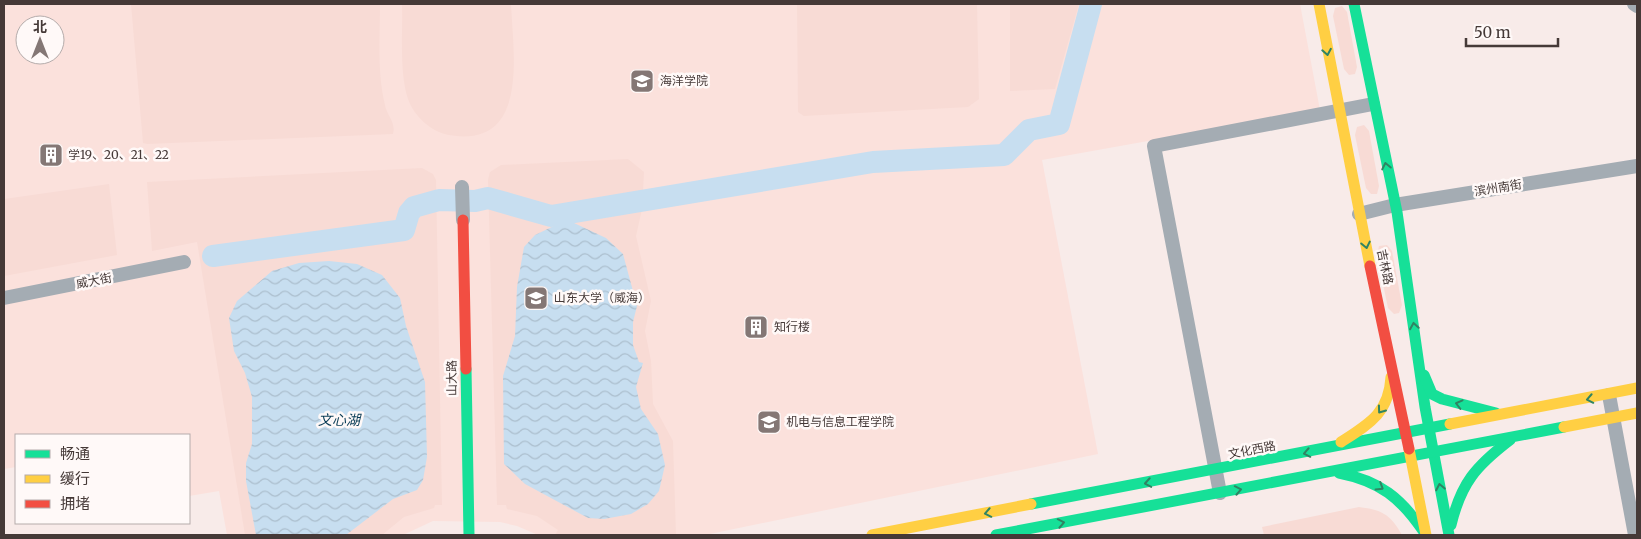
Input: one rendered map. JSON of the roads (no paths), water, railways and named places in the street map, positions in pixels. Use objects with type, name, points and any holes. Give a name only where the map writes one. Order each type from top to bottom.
[{"type":"main road","name":"吉林路","points":[[1319,4],[1337,112],[1390,364],[1407,433],[1426,535]]},
{"type":"main road","name":"吉林路","points":[[1354,4],[1395,204],[1429,428],[1449,535]]},
{"type":"main road","name":"山大路","points":[[463,220],[469,535]]},
{"type":"main road","points":[[1419,362],[1432,394],[1454,403],[1506,415]]},
{"type":"main road","points":[[1332,448],[1382,412],[1391,392],[1390,364]]},
{"type":"main road","name":"文化西路","points":[[872,535],[1217,471],[1637,388]]},
{"type":"main road","points":[[996,535],[1614,419],[1637,413]]},
{"type":"main road","points":[[1449,535],[1456,498],[1466,480],[1490,455],[1513,438]]},
{"type":"main road","points":[[1334,472],[1370,481],[1390,494],[1416,519],[1426,535]]},
{"type":"street","points":[[1220,493],[1154,146],[1373,104]]},
{"type":"street","name":"滨州南街","points":[[1359,214],[1395,204],[1637,166]]},
{"type":"street","points":[[462,187],[463,220]]},
{"type":"street","name":"威大街","points":[[4,298],[184,262]]},
{"type":"street","points":[[1609,395],[1635,535]]},
{"type":"water","points":[[560,223],[574,223],[606,238],[623,254],[637,306],[633,322],[633,345],[639,362],[643,363],[636,387],[641,409],[658,434],[665,465],[659,491],[648,504],[631,514],[604,519],[588,518],[525,484],[504,464],[503,376],[515,336],[517,287],[524,247],[535,235]]},
{"type":"water","name":"文心湖","points":[[329,261],[357,264],[382,275],[400,298],[406,326],[425,382],[427,457],[423,480],[417,490],[393,499],[346,535],[256,535],[246,481],[246,463],[252,444],[252,397],[245,373],[234,351],[229,318],[237,301],[272,271],[299,263]]},
{"type":"waterway","points":[[213,256],[404,230],[409,213],[414,207],[439,200],[475,201],[488,198],[551,216],[873,162],[1004,155],[1029,130],[1059,124],[1091,4]]},
{"type":"place","name":"海洋学院","points":[[642,81]]},
{"type":"place","name":"学19、20、21、22","points":[[51,155]]},
{"type":"place","name":"山东大学（威海）","points":[[536,298]]},
{"type":"place","name":"知行楼","points":[[756,327]]},
{"type":"place","name":"机电与信息工程学院","points":[[769,422]]}]
